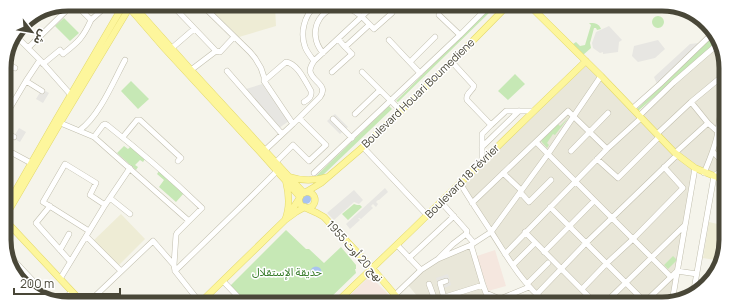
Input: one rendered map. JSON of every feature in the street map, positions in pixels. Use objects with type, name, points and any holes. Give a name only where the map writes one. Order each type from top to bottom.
[{"type":"main road","points":[[11,208],[71,95],[124,11]]},
{"type":"main road","points":[[11,198],[31,163],[124,11]]},
{"type":"main road","points":[[134,11],[172,48],[263,152],[277,171],[288,179],[309,180],[328,177]]},
{"type":"main road","points":[[134,11],[263,152],[276,162],[302,195],[301,205],[305,208]]},
{"type":"main road","name":"Boulevard Houari Boumediene","points":[[302,195],[328,177],[363,147],[452,62],[502,11]]},
{"type":"main road","points":[[535,11],[601,76],[676,154],[694,168],[719,178]]},
{"type":"main road","name":"Boulevard 18 Février","points":[[342,297],[586,61]]},
{"type":"main road","name":"Boulevard Houari Boumediene","points":[[314,199],[318,190],[328,177]]},
{"type":"main road","points":[[285,220],[288,210],[288,179]]},
{"type":"main road","points":[[206,297],[285,220],[296,212],[312,206],[314,199],[311,194],[302,195],[285,220]]},
{"type":"main road","name":"نهج 20 أوت 1955","points":[[314,199],[324,217],[372,268],[395,297]]},
{"type":"main road","name":"نهج 20 أوت 1955","points":[[305,208],[324,217]]},
{"type":"main road","points":[[11,226],[76,297]]},
{"type":"street","points":[[28,48],[67,11]]},
{"type":"street","points":[[81,11],[91,20]]},
{"type":"street","points":[[11,107],[26,82],[41,62],[60,50],[64,54],[82,37],[91,20],[101,11]]},
{"type":"street","points":[[178,11],[216,51]]},
{"type":"street","points":[[208,11],[255,58],[262,71],[264,81],[293,124]]},
{"type":"street","points":[[311,11],[306,17],[303,30],[305,47],[314,61]]},
{"type":"street","points":[[323,53],[317,43],[315,32],[317,24],[323,14],[329,11]]},
{"type":"street","points":[[353,11],[362,17],[374,29],[392,13]]},
{"type":"street","points":[[263,152],[300,118],[323,93],[322,87],[311,73],[310,68],[314,61],[368,11]]},
{"type":"street","points":[[314,173],[484,11]]},
{"type":"street","points":[[439,15],[460,35]]},
{"type":"street","points":[[345,47],[369,25]]},
{"type":"street","points":[[172,48],[194,29]]},
{"type":"street","points":[[191,70],[216,51],[220,52],[234,37]]},
{"type":"street","points":[[410,62],[435,37]]},
{"type":"street","points":[[632,108],[660,84],[709,37]]},
{"type":"street","points":[[19,39],[71,95]]},
{"type":"street","points":[[332,72],[352,54],[338,39]]},
{"type":"street","points":[[389,40],[420,72]]},
{"type":"street","points":[[505,254],[575,181],[673,83],[715,46]]},
{"type":"street","points":[[80,130],[86,126],[97,112],[125,60]]},
{"type":"street","points":[[264,81],[286,62],[291,62],[311,91],[311,95],[304,102]]},
{"type":"street","points":[[452,62],[474,86],[467,95],[467,100],[491,125]]},
{"type":"street","points":[[11,66],[15,68]]},
{"type":"street","points":[[227,71],[282,134]]},
{"type":"street","points":[[362,72],[401,111]]},
{"type":"street","points":[[399,297],[421,270],[438,259],[472,244],[491,232],[548,154],[601,76]]},
{"type":"street","points":[[597,159],[618,178],[691,102],[719,79]]},
{"type":"street","points":[[26,82],[42,91]]},
{"type":"street","points":[[355,114],[380,90]]},
{"type":"street","points":[[691,102],[708,123],[718,132]]},
{"type":"street","points":[[482,160],[482,134],[491,125],[506,111],[534,111]]},
{"type":"street","points":[[482,147],[519,111]]},
{"type":"street","points":[[472,203],[568,111],[607,149]]},
{"type":"street","points":[[571,151],[608,113]]},
{"type":"street","points":[[276,162],[293,145],[309,161],[326,144],[300,118]]},
{"type":"street","points":[[333,119],[352,138]]},
{"type":"street","points":[[123,137],[138,120],[140,120],[181,158],[178,161]]},
{"type":"street","points":[[58,121],[94,137],[188,220]]},
{"type":"street","points":[[704,173],[713,152],[719,121]]},
{"type":"street","points":[[537,294],[586,243],[708,123]]},
{"type":"street","points":[[94,137],[105,124],[123,137],[202,208],[188,220],[177,233],[174,268]]},
{"type":"street","points":[[536,142],[650,258],[671,277]]},
{"type":"street","points":[[363,147],[427,215]]},
{"type":"street","points":[[11,152],[31,163]]},
{"type":"street","points":[[713,152],[719,158]]},
{"type":"street","points":[[105,205],[90,195],[96,183],[65,164],[43,202],[88,234],[121,271]]},
{"type":"street","points":[[664,167],[683,188],[690,191]]},
{"type":"street","points":[[60,279],[105,205],[130,168]]},
{"type":"street","points":[[673,296],[694,168]]},
{"type":"street","points":[[174,268],[277,171]]},
{"type":"street","points":[[695,287],[714,176],[719,172]]},
{"type":"street","points":[[504,173],[529,202],[551,180]]},
{"type":"street","points":[[460,183],[505,254],[528,285],[540,297]]},
{"type":"street","points":[[582,289],[683,188]]},
{"type":"street","points":[[110,198],[130,214]]},
{"type":"street","points":[[544,252],[594,201]]},
{"type":"street","points":[[441,202],[467,231],[466,234],[472,244],[486,293],[495,297]]},
{"type":"street","points":[[50,206],[36,223],[70,261]]},
{"type":"street","points":[[550,207],[639,297]]},
{"type":"street","points":[[409,258],[454,216]]},
{"type":"street","points":[[611,297],[686,224]]},
{"type":"street","points":[[525,232],[589,297]]},
{"type":"street","points":[[60,250],[69,234]]},
{"type":"street","points":[[438,259],[466,234]]},
{"type":"street","points":[[94,297],[153,241],[196,297]]},
{"type":"street","points":[[397,245],[421,270]]},
{"type":"street","points":[[513,265],[533,245]]},
{"type":"street","points":[[15,261],[37,285],[36,286]]},
{"type":"street","points":[[504,297],[528,285],[548,263]]},
{"type":"street","points":[[677,271],[697,274]]},
{"type":"street","points":[[651,297],[677,271]]},
{"type":"street","points":[[223,281],[238,297]]},
{"type":"street","points":[[444,297],[440,283],[446,281]]},
{"type":"street","points":[[429,284],[431,297]]},
{"type":"street","points":[[447,297],[483,285]]},
{"type":"street","points":[[66,297],[72,292]]},
{"type":"shaded area","points":[[212,11],[275,11],[276,26],[239,37]]},
{"type":"shaded area","points":[[609,26],[622,40],[619,42],[618,52],[603,54],[603,52],[600,53],[593,48],[592,43],[596,32]]},
{"type":"shaded area","points":[[658,40],[665,49],[655,58],[638,62],[632,56],[634,46]]},
{"type":"shaded area","points":[[699,43],[657,84],[654,77],[690,44]]},
{"type":"shaded area","points":[[716,49],[719,61],[719,177],[706,172],[678,153],[642,114]]},
{"type":"shaded area","points":[[586,61],[695,168],[673,296],[540,297],[529,287],[460,183]]},
{"type":"shaded area","points":[[262,84],[289,121],[279,128],[246,89]]},
{"type":"shaded area","points":[[42,89],[49,93],[43,103],[36,99]]},
{"type":"shaded area","points":[[335,114],[348,127],[340,134],[327,121]]},
{"type":"shaded area","points":[[19,128],[26,132],[20,142],[13,138]]},
{"type":"shaded area","points":[[385,188],[388,192],[376,202],[378,204],[376,207],[373,204],[371,206],[373,208],[361,219],[358,218],[360,220],[350,229],[346,224]]},
{"type":"shaded area","points":[[354,190],[363,200],[359,204],[354,202],[334,220],[327,213]]},
{"type":"shaded area","points":[[121,214],[145,239],[118,266],[93,241]]},
{"type":"shaded area","points":[[709,222],[719,224],[718,251],[716,260],[703,258]]},
{"type":"shaded area","points":[[469,248],[479,280],[494,297],[418,297],[408,285],[419,274],[433,264]]},
{"type":"shaded area","points":[[495,250],[506,286],[488,291],[477,256]]},
{"type":"shaded area","points":[[448,274],[451,285],[440,290],[436,278]]},
{"type":"shaded area","points":[[370,276],[390,296],[389,297],[348,297]]},
{"type":"green space","points":[[487,11],[491,11],[398,102],[396,101]]},
{"type":"green space","points":[[660,16],[663,17],[663,27],[656,28],[653,27],[652,20],[653,17]]},
{"type":"green space","points":[[64,18],[79,33],[70,41],[55,26]]},
{"type":"green space","points":[[589,23],[598,24],[601,29],[597,30],[594,28],[590,43],[591,48],[583,55],[573,44],[576,42],[580,46],[585,45],[591,25]]},
{"type":"green space","points":[[710,39],[714,45],[638,111],[637,109]]},
{"type":"green space","points":[[515,74],[525,84],[508,100],[498,91]]},
{"type":"green space","points":[[131,81],[149,99],[138,109],[121,91]]},
{"type":"green space","points":[[389,106],[392,109],[323,175],[315,177]]},
{"type":"green space","points":[[569,117],[555,135],[553,134],[547,143],[549,145],[547,148],[541,141],[558,124],[560,126]]},
{"type":"green space","points":[[124,146],[128,149],[131,146],[145,159],[143,162],[140,160],[135,165],[138,167],[136,170],[117,153]]},
{"type":"green space","points":[[159,171],[184,193],[176,202],[159,187],[164,180],[157,174]]},
{"type":"green space","points":[[354,204],[362,207],[348,220],[342,214]]},
{"type":"green space","name":"حديقة الإستقلال","points":[[286,230],[306,249],[309,249],[324,263],[341,247],[356,265],[356,273],[331,297],[241,297],[230,286]]},
{"type":"green space","points":[[673,256],[677,260],[668,269],[664,265]]},
{"type":"water","points":[[304,194],[308,194],[310,195],[310,203],[304,204],[301,201],[301,197]]},
{"type":"water","name":"حديقة الإستقلال","points":[[316,266],[320,268],[322,272],[320,276],[316,278],[312,276],[310,272],[312,268]]}]
